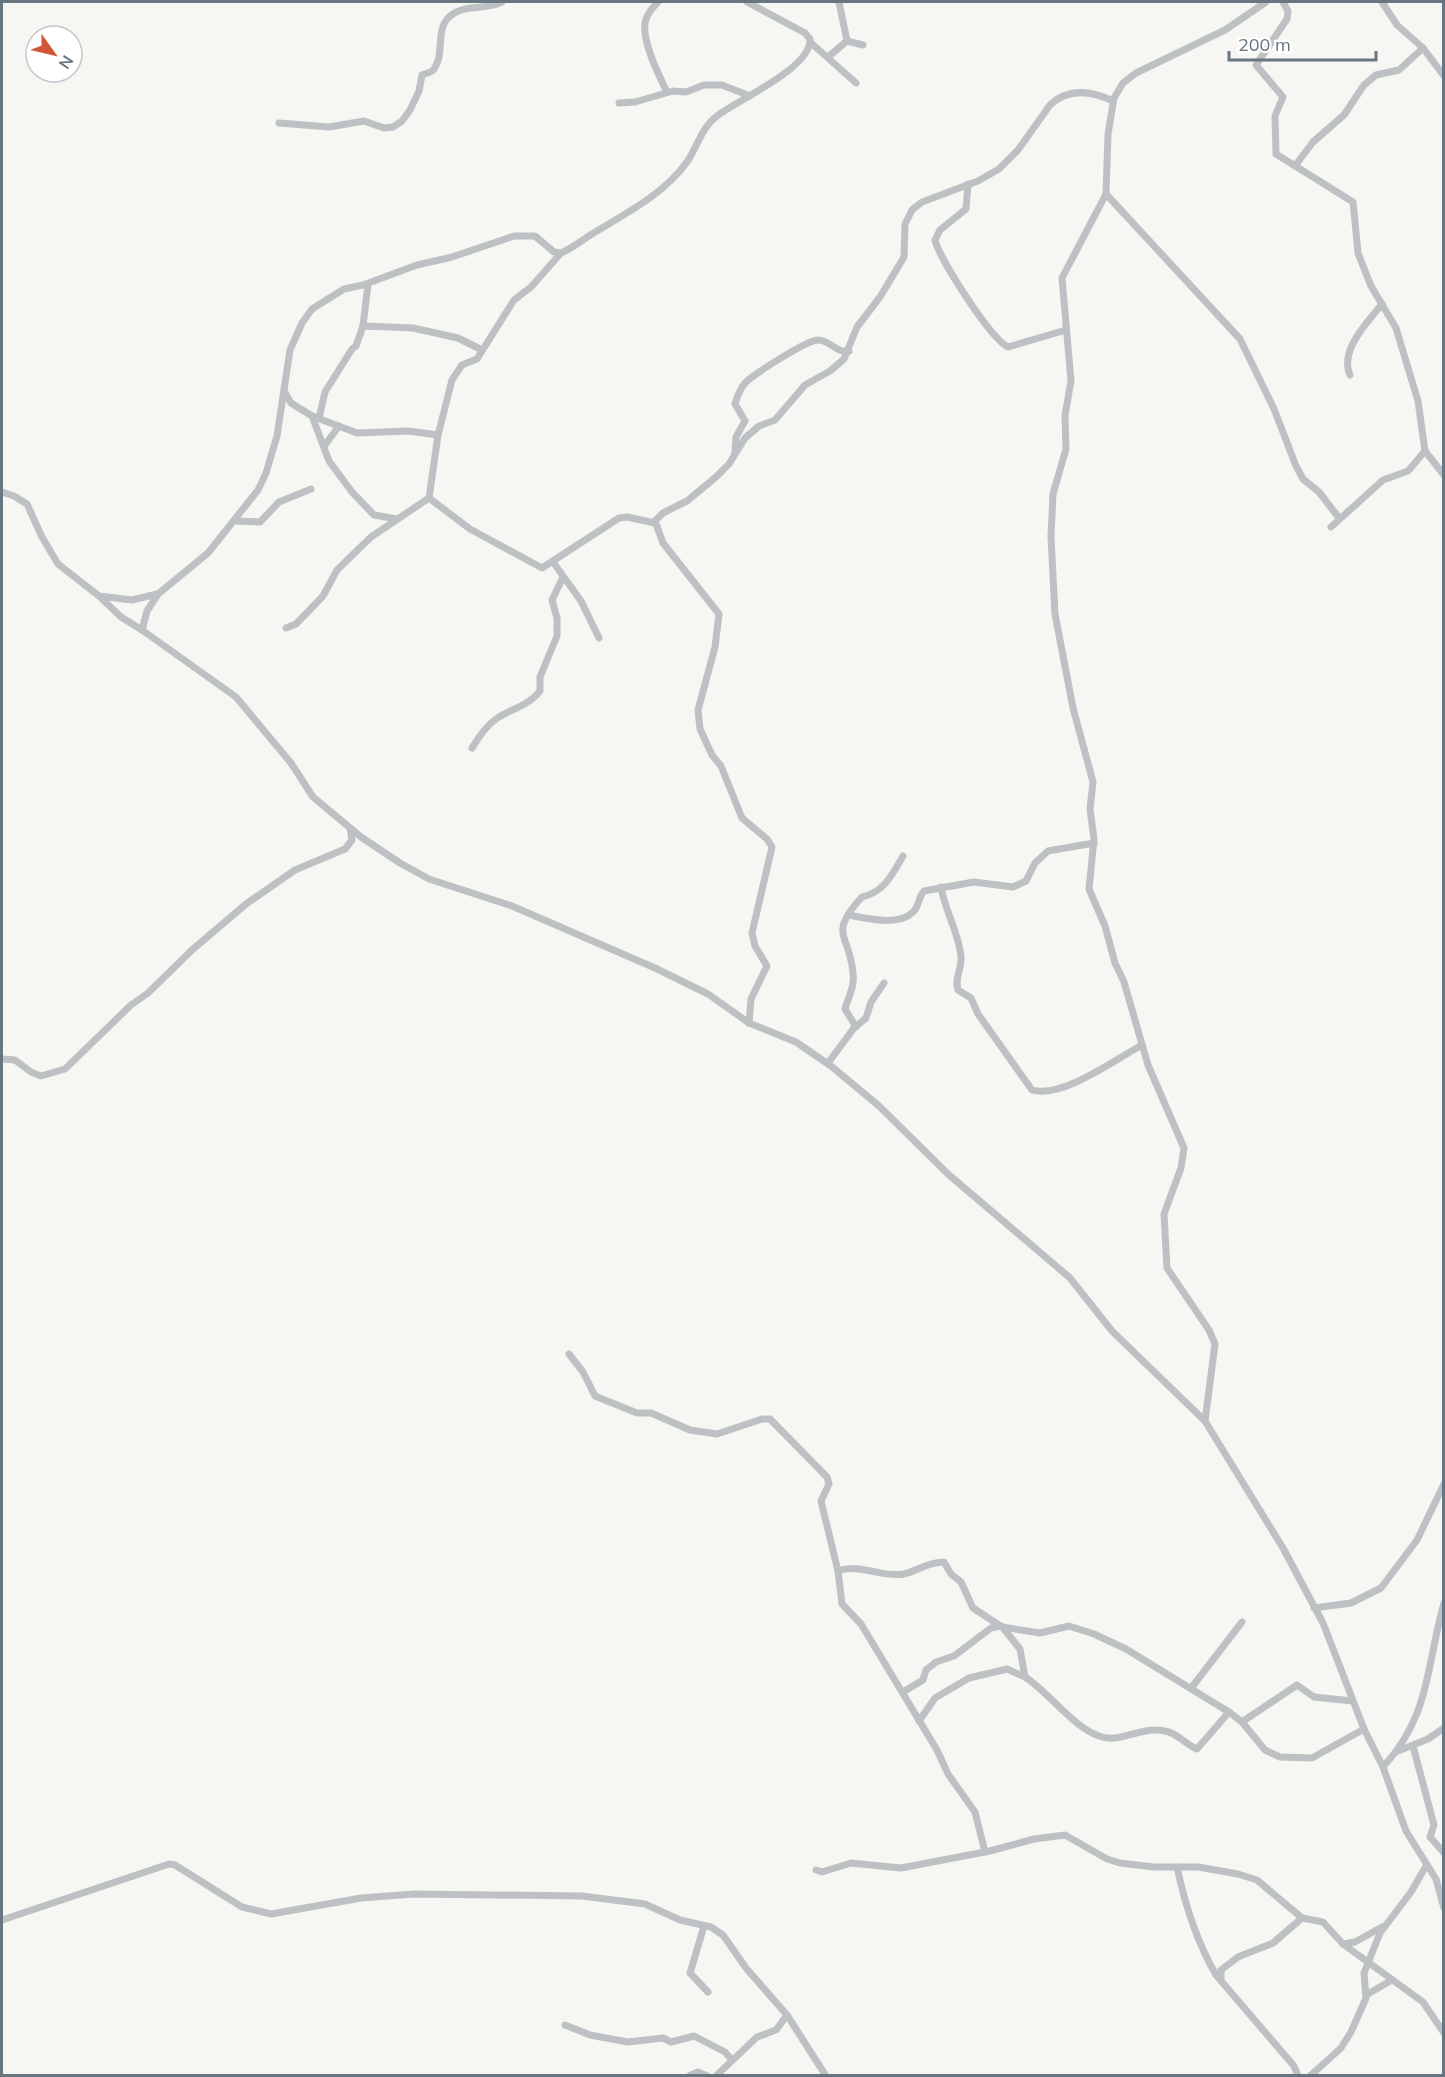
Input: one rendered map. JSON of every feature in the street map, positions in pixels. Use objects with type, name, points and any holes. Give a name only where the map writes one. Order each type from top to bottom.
[{"type":"street","points":[[279,123],[329,127],[364,121],[384,128],[393,127],[402,121],[411,110],[419,91],[422,75],[435,68],[440,58],[443,27],[447,20],[463,9],[489,7],[502,2]]},
{"type":"street","points":[[658,2],[645,22],[646,35],[657,74],[667,92]]},
{"type":"street","points":[[747,2],[800,30],[810,42],[856,83]]},
{"type":"street","points":[[839,2],[847,41]]},
{"type":"street","points":[[1205,1421],[1215,1344],[1209,1330],[1167,1268],[1165,1259],[1164,1214],[1181,1168],[1184,1148],[1142,1045],[1105,926],[1089,890],[1094,843],[1090,809],[1094,782],[1073,708],[1054,608],[1053,494],[1055,480],[1066,449],[1065,415],[1071,381],[1062,283],[1064,273],[1106,194],[1108,134],[1113,101],[1119,87],[1128,79],[1225,30],[1266,2]]},
{"type":"street","points":[[1283,2],[1288,11],[1287,19],[1256,65],[1283,96],[1275,116],[1276,154],[1353,202],[1358,254],[1367,279],[1395,328],[1414,387],[1425,452],[1443,475]]},
{"type":"street","points":[[1382,2],[1403,32],[1423,48],[1443,76]]},
{"type":"street","points":[[828,57],[847,41]]},
{"type":"street","points":[[847,41],[863,45]]},
{"type":"street","points":[[285,628],[296,624],[326,593],[342,565],[371,537],[429,498],[438,435],[452,381],[460,366],[476,361],[514,300],[531,287],[561,253],[647,201],[686,163],[703,130],[711,121],[770,84],[801,58],[810,42]]},
{"type":"street","points":[[1295,166],[1313,142],[1344,115],[1364,85],[1376,75],[1399,70],[1423,48]]},
{"type":"street","points":[[619,103],[635,102],[667,92],[686,92],[704,85],[722,85],[750,96]]},
{"type":"street","points":[[655,523],[663,513],[687,501],[716,477],[751,432],[775,420],[806,385],[835,367],[849,351],[857,327],[880,297],[904,257],[905,224],[909,214],[922,202],[988,177],[1012,158],[1057,99],[1088,91],[1113,101]]},
{"type":"street","points":[[968,184],[966,209],[940,230],[935,240],[939,251],[975,310],[1000,342],[1008,347],[1066,330]]},
{"type":"street","points":[[1106,194],[1240,339],[1272,405],[1303,479],[1319,492],[1339,518]]},
{"type":"street","points":[[142,630],[147,611],[158,594],[208,553],[251,502],[266,473],[277,433],[290,350],[308,314],[339,291],[368,284],[417,265],[452,257],[514,236],[535,236],[554,252],[561,253]]},
{"type":"street","points":[[368,284],[363,326],[356,348],[352,349],[325,392],[313,423],[325,445],[332,465],[367,509],[377,516],[397,519]]},
{"type":"street","points":[[1350,375],[1346,365],[1350,348],[1382,304]]},
{"type":"street","points":[[363,326],[413,328],[458,338],[482,350]]},
{"type":"street","points":[[735,454],[736,437],[745,421],[735,404],[739,393],[751,378],[783,357],[816,340],[826,342],[841,352],[849,351]]},
{"type":"street","points":[[284,392],[291,403],[316,417],[358,433],[408,431],[438,435]]},
{"type":"street","points":[[325,445],[339,426]]},
{"type":"street","points":[[1331,527],[1386,478],[1408,471],[1425,452]]},
{"type":"street","points":[[236,521],[260,522],[279,502],[311,489]]},
{"type":"street","points":[[2,492],[27,504],[42,537],[58,564],[99,596],[121,617],[236,698],[291,763],[313,797],[350,828],[419,875],[512,906],[579,933],[708,994],[749,1023],[785,1036],[828,1064],[879,1106],[948,1174],[1070,1278],[1112,1331],[1205,1421],[1283,1548],[1333,1645],[1352,1701],[1383,1767],[1410,1841],[1426,1866],[1441,1883],[1443,1908]]},
{"type":"street","points":[[429,498],[464,526],[542,568],[619,518],[627,517],[655,523]]},
{"type":"street","points":[[655,523],[663,543],[718,613],[716,640],[698,710],[698,722],[704,742],[721,766],[742,818],[767,839],[772,848],[752,933],[755,946],[767,966],[749,1004],[749,1023]]},
{"type":"street","points":[[553,562],[581,601],[599,638]]},
{"type":"street","points":[[472,748],[481,734],[497,719],[516,710],[540,691],[540,677],[556,639],[557,618],[552,600],[563,577]]},
{"type":"street","points":[[99,596],[132,600],[158,594]]},
{"type":"street","points":[[2,1059],[15,1060],[31,1072],[41,1076],[65,1069],[131,1005],[148,993],[192,950],[246,904],[295,870],[345,849],[352,840],[350,828]]},
{"type":"street","points":[[848,915],[874,919],[902,918],[915,910],[924,891],[940,887],[975,882],[1013,887],[1026,881],[1035,863],[1048,851],[1094,843]]},
{"type":"street","points":[[856,1027],[845,1009],[854,979],[842,935],[842,926],[862,897],[872,894],[885,885],[903,856]]},
{"type":"street","points":[[940,887],[961,955],[956,983],[958,990],[971,998],[978,1014],[1032,1090],[1042,1092],[1067,1085],[1142,1045]]},
{"type":"street","points":[[828,1064],[856,1027],[866,1018],[873,999],[884,983]]},
{"type":"street","points":[[569,1354],[584,1372],[590,1391],[596,1396],[637,1413],[651,1413],[690,1430],[722,1434],[762,1419],[772,1420],[829,1478],[821,1501],[838,1571],[842,1604],[861,1624],[903,1692],[948,1774],[975,1812],[985,1852]]},
{"type":"street","points":[[1314,1608],[1351,1603],[1381,1588],[1417,1540],[1443,1484]]},
{"type":"street","points":[[838,1571],[855,1567],[902,1574],[919,1566],[944,1562],[951,1574],[962,1582],[973,1608],[1002,1626],[1020,1649],[1025,1677]]},
{"type":"street","points":[[1383,1767],[1398,1751],[1415,1723],[1424,1697],[1434,1638],[1443,1603]]},
{"type":"street","points":[[1192,1687],[1242,1622]]},
{"type":"street","points":[[903,1692],[923,1680],[925,1672],[936,1662],[954,1656],[992,1628],[1002,1626],[1040,1633],[1072,1627],[1120,1646],[1192,1687],[1242,1722],[1267,1752],[1276,1756],[1302,1759],[1317,1755],[1364,1729]]},
{"type":"street","points":[[919,1721],[935,1698],[969,1678],[1007,1669],[1041,1687],[1067,1713],[1104,1737],[1159,1730],[1178,1735],[1197,1749],[1229,1712]]},
{"type":"street","points":[[1242,1722],[1297,1686],[1314,1697],[1352,1701]]},
{"type":"street","points":[[1398,1751],[1413,1746],[1443,1728]]},
{"type":"street","points":[[1413,1746],[1434,1825],[1430,1837],[1443,1853]]},
{"type":"street","points":[[816,1870],[822,1872],[847,1863],[901,1868],[985,1852],[1034,1839],[1065,1835],[1110,1860],[1154,1867],[1206,1868],[1251,1877],[1302,1918],[1321,1921],[1343,1944],[1424,2002],[1443,2033]]},
{"type":"street","points":[[2,1920],[169,1864],[175,1865],[242,1907],[271,1914],[361,1898],[509,1893],[629,1900],[645,1904],[680,1920],[717,1930],[723,1935],[746,1968],[787,2015],[826,2076]]},
{"type":"street","points":[[1310,2076],[1342,2046],[1366,1995],[1364,1973],[1383,1927],[1411,1892],[1426,1866]]},
{"type":"street","points":[[1177,1867],[1184,1896],[1202,1948],[1221,1979],[1294,2066],[1298,2076]]},
{"type":"street","points":[[1221,1979],[1221,1970],[1231,1961],[1273,1943],[1302,1918]]},
{"type":"street","points":[[704,1926],[690,1973],[708,1992]]},
{"type":"street","points":[[1343,1944],[1355,1941],[1383,1927]]},
{"type":"street","points":[[1366,1995],[1392,1980]]},
{"type":"street","points":[[716,2076],[731,2059],[757,2037],[776,2030],[787,2015]]},
{"type":"street","points":[[565,2025],[590,2035],[628,2042],[663,2038],[670,2042],[694,2036],[725,2052],[731,2059]]},
{"type":"street","points":[[689,2076],[698,2072],[707,2076]]}]
